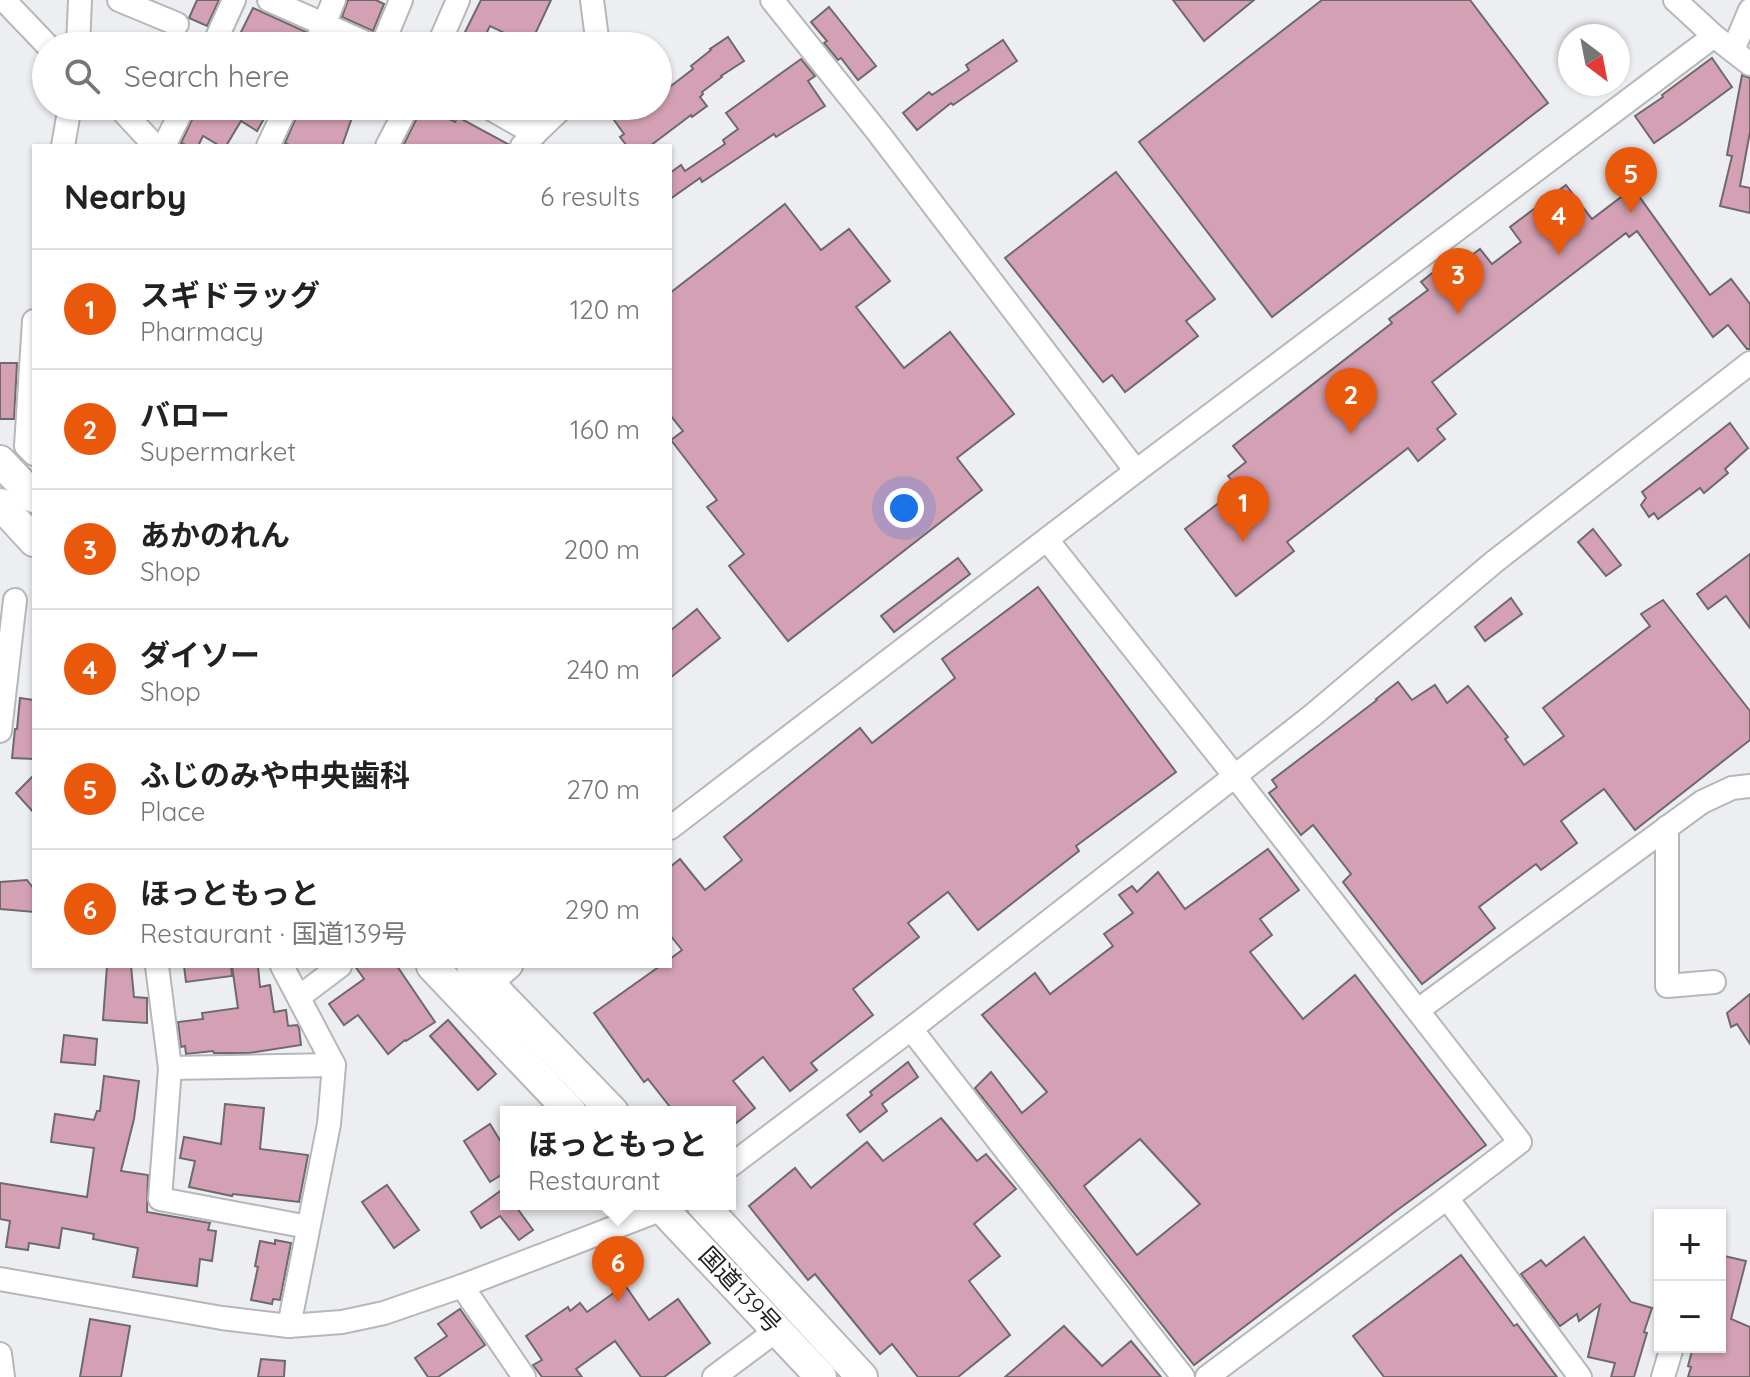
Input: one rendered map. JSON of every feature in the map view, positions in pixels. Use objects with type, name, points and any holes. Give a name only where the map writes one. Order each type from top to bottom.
[{"type":"highway","points":[[0,461],[32,495]]},
{"type":"highway","points":[[0,504],[32,539]]},
{"type":"highway","points":[[434,968],[565,1106]]},
{"type":"highway","points":[[491,972],[608,1106]]},
{"type":"highway","name":"国道139号","points":[[669,1210],[821,1377]]},
{"type":"highway","name":"国道139号","points":[[708,1210],[862,1377]]},
{"type":"street","points":[[4,0],[35,32]]},
{"type":"street","points":[[79,32],[80,0]]},
{"type":"street","points":[[119,0],[177,24]]},
{"type":"street","points":[[219,32],[234,0]]},
{"type":"street","points":[[269,0],[340,32]]},
{"type":"street","points":[[321,32],[334,0]]},
{"type":"street","points":[[388,32],[401,0]]},
{"type":"street","points":[[444,32],[458,0]]},
{"type":"street","points":[[592,0],[596,32]]},
{"type":"street","points":[[772,0],[899,159],[1136,471]]},
{"type":"street","points":[[1675,0],[1741,57],[1750,10]]},
{"type":"street","points":[[672,826],[1136,471],[1714,36]]},
{"type":"street","points":[[63,144],[68,120]]},
{"type":"street","points":[[131,120],[153,144]]},
{"type":"street","points":[[165,144],[177,120]]},
{"type":"street","points":[[269,144],[280,120]]},
{"type":"street","points":[[388,144],[401,120]]},
{"type":"street","points":[[503,120],[530,142],[551,120]]},
{"type":"street","points":[[32,352],[26,446],[32,452]]},
{"type":"street","points":[[736,1161],[1313,715],[1494,562],[1750,363]]},
{"type":"street","points":[[1048,541],[1520,1142],[1207,1377]]},
{"type":"street","points":[[0,731],[15,600]]},
{"type":"street","points":[[1418,1010],[1702,802],[1732,788],[1750,786]]},
{"type":"street","points":[[1667,827],[1668,996],[1714,982]]},
{"type":"street","points":[[157,968],[170,1068],[160,1199],[308,1227]]},
{"type":"street","points":[[283,968],[334,1065],[329,1124],[289,1326]]},
{"type":"street","points":[[299,997],[337,968]]},
{"type":"street","points":[[911,1029],[1183,1377]]},
{"type":"street","points":[[170,1068],[334,1065]]},
{"type":"street","points":[[1447,1198],[1580,1377]]},
{"type":"street","points":[[0,1279],[222,1318],[289,1326],[342,1322],[384,1313],[462,1286],[655,1210]]},
{"type":"street","points":[[462,1286],[524,1377]]},
{"type":"street","points":[[714,1377],[777,1330]]},
{"type":"street","points":[[1663,1377],[1670,1353]]},
{"type":"street","points":[[0,1354],[3,1377]]},
{"type":"building","points":[[197,0],[219,0],[207,26],[189,18]]},
{"type":"building","points":[[348,0],[376,0],[384,4],[373,31],[342,17]]},
{"type":"building","points":[[481,0],[551,0],[536,32],[503,32],[490,26],[487,32],[465,32]]},
{"type":"building","points":[[1173,0],[1254,0],[1204,41]]},
{"type":"building","points":[[1322,0],[1470,0],[1548,103],[1272,317],[1139,142]]},
{"type":"building","points":[[829,7],[876,66],[858,80],[824,43],[827,41],[811,22]]},
{"type":"building","points":[[253,8],[306,32],[241,32]]},
{"type":"building","points":[[728,37],[744,61],[702,92],[700,97],[707,106],[692,117],[653,144],[625,144],[620,137],[624,134],[614,120],[672,120],[672,85],[693,69],[691,66]]},
{"type":"building","points":[[1003,40],[1017,61],[953,105],[951,103],[917,130],[903,113],[929,92],[932,95],[969,70],[966,65]]},
{"type":"building","points":[[1712,58],[1732,87],[1654,143],[1635,116]]},
{"type":"building","points":[[801,59],[815,76],[808,81],[825,106],[776,137],[774,134],[702,182],[700,178],[672,198],[672,172],[681,165],[685,171],[725,144],[723,140],[738,129],[726,113]]},
{"type":"building","points":[[1742,75],[1750,78],[1750,132],[1740,186],[1750,188],[1750,213],[1720,206],[1732,156],[1727,155]]},
{"type":"building","points":[[192,120],[263,120],[257,131],[241,121],[227,144],[217,144],[203,136],[199,144],[181,143]]},
{"type":"building","points":[[295,120],[351,120],[343,144],[285,143]]},
{"type":"building","points":[[416,120],[464,120],[508,144],[404,144]]},
{"type":"building","points":[[1116,172],[1215,299],[1186,321],[1198,336],[1125,392],[1112,375],[1103,382],[1005,258]]},
{"type":"building","points":[[1566,185],[1592,219],[1633,188],[1710,295],[1731,279],[1750,304],[1750,349],[1728,325],[1713,337],[1637,231],[1629,237],[1626,233],[1432,382],[1456,414],[1437,429],[1445,439],[1418,461],[1408,448],[1287,542],[1294,551],[1236,596],[1185,529],[1238,488],[1228,476],[1246,462],[1233,446],[1392,323],[1389,319],[1428,290],[1421,282],[1454,256],[1460,264],[1480,249],[1492,264],[1521,242],[1510,227]]},
{"type":"building","points":[[785,204],[821,250],[849,229],[890,281],[856,307],[904,368],[950,332],[1014,414],[957,458],[982,490],[788,641],[729,566],[744,554],[707,507],[717,500],[672,441],[683,431],[672,417],[672,291]]},
{"type":"building","points":[[0,363],[17,363],[14,419],[0,419]]},
{"type":"building","points":[[1730,423],[1748,448],[1725,469],[1728,473],[1704,493],[1700,488],[1658,519],[1654,513],[1649,517],[1641,505],[1646,498],[1642,492]]},
{"type":"building","points":[[1593,529],[1621,565],[1606,576],[1578,542]]},
{"type":"building","points":[[1750,554],[1750,628],[1726,596],[1708,609],[1697,594]]},
{"type":"building","points":[[958,558],[970,574],[894,632],[881,616]]},
{"type":"building","points":[[1038,587],[1176,772],[1076,846],[1079,851],[978,930],[948,892],[908,923],[919,937],[853,989],[873,1015],[811,1063],[817,1070],[790,1091],[763,1057],[733,1081],[755,1108],[736,1123],[736,1106],[669,1106],[648,1079],[644,1082],[594,1013],[657,968],[672,968],[672,958],[682,950],[672,938],[672,865],[680,859],[705,890],[742,860],[724,837],[860,728],[872,743],[955,678],[942,659]]},
{"type":"building","points":[[1511,598],[1522,614],[1485,641],[1475,627]]},
{"type":"building","points":[[1663,600],[1750,711],[1750,740],[1635,830],[1604,789],[1561,821],[1577,843],[1541,870],[1536,864],[1479,907],[1495,928],[1422,984],[1343,882],[1351,874],[1313,825],[1301,835],[1269,793],[1277,787],[1272,780],[1398,682],[1412,700],[1435,685],[1447,703],[1468,686],[1508,737],[1505,739],[1524,765],[1564,736],[1543,708],[1650,626],[1641,614]]},
{"type":"building","points":[[697,609],[720,638],[672,676],[672,629]]},
{"type":"building","points":[[20,698],[32,700],[32,759],[12,758]]},
{"type":"building","points":[[32,777],[32,811],[16,793]]},
{"type":"building","points":[[1268,849],[1299,890],[1260,919],[1272,935],[1250,952],[1303,1019],[1355,975],[1486,1145],[1194,1365],[975,1088],[991,1072],[1022,1113],[1047,1092],[982,1015],[1035,973],[1050,994],[1113,946],[1104,934],[1133,913],[1119,895],[1132,886],[1137,892],[1158,872],[1185,909]],"holes":[[[1140,1139],[1200,1204],[1137,1255],[1084,1186]]]},
{"type":"building","points":[[27,880],[32,886],[32,912],[0,909],[0,882]]},
{"type":"building","points":[[107,968],[131,968],[134,997],[147,998],[147,1023],[103,1020]]},
{"type":"building","points":[[184,968],[231,968],[232,976],[186,982]]},
{"type":"building","points":[[232,968],[258,968],[260,987],[270,985],[274,1012],[286,1010],[288,1026],[297,1025],[299,1028],[301,1045],[249,1053],[213,1051],[186,1054],[185,1046],[181,1047],[178,1022],[203,1019],[202,1013],[238,1008]]},
{"type":"building","points":[[356,968],[398,968],[435,1022],[388,1054],[358,1015],[344,1025],[329,1004],[364,979]]},
{"type":"building","points":[[1750,994],[1750,1044],[1737,1024],[1731,1027],[1727,1013]]},
{"type":"building","points":[[448,1020],[496,1074],[478,1090],[430,1036]]},
{"type":"building","points":[[64,1035],[97,1039],[95,1065],[61,1062]]},
{"type":"building","points":[[908,1062],[918,1077],[882,1104],[887,1111],[860,1132],[847,1115]]},
{"type":"building","points":[[104,1076],[139,1081],[134,1119],[121,1171],[148,1175],[147,1212],[210,1223],[208,1230],[216,1231],[212,1261],[200,1259],[197,1286],[133,1277],[138,1248],[93,1239],[94,1234],[62,1228],[59,1248],[29,1243],[28,1250],[6,1247],[10,1221],[0,1219],[0,1183],[87,1197],[94,1148],[51,1142],[55,1114],[94,1120],[97,1111],[100,1111]]},
{"type":"building","points":[[225,1104],[264,1108],[260,1149],[308,1155],[299,1202],[232,1196],[189,1187],[195,1161],[180,1158],[184,1137],[221,1144]]},
{"type":"building","points":[[941,1118],[977,1161],[986,1154],[1016,1189],[974,1224],[1000,1256],[969,1281],[1010,1335],[958,1377],[918,1377],[892,1344],[880,1354],[815,1274],[808,1280],[749,1206],[795,1168],[811,1188],[867,1142],[883,1161]]},
{"type":"building","points":[[490,1124],[500,1140],[500,1176],[490,1182],[464,1141]]},
{"type":"building","points":[[387,1185],[419,1230],[394,1248],[362,1202]]},
{"type":"building","points":[[500,1191],[500,1210],[518,1210],[533,1230],[519,1240],[500,1216],[481,1228],[471,1212]]},
{"type":"building","points":[[1584,1237],[1631,1302],[1652,1308],[1634,1377],[1611,1377],[1615,1363],[1588,1357],[1600,1305],[1579,1321],[1577,1314],[1560,1326],[1521,1274],[1541,1260],[1546,1266]]},
{"type":"building","points":[[275,1240],[291,1243],[280,1300],[273,1299],[272,1304],[251,1300],[260,1241],[275,1244]]},
{"type":"building","points":[[1461,1255],[1557,1377],[1384,1377],[1353,1336]]},
{"type":"building","points":[[1726,1256],[1746,1261],[1731,1319],[1750,1327],[1750,1377],[1688,1377],[1691,1367],[1688,1366],[1691,1353],[1726,1353]]},
{"type":"building","points":[[625,1285],[649,1320],[678,1299],[710,1343],[664,1377],[641,1377],[615,1341],[576,1369],[582,1377],[542,1377],[533,1365],[542,1360],[526,1336],[568,1307],[570,1311],[580,1303],[587,1312]]},
{"type":"building","points":[[460,1309],[485,1345],[438,1377],[428,1377],[415,1358],[447,1336],[438,1324]]},
{"type":"building","points":[[90,1319],[130,1326],[121,1377],[80,1377]]},
{"type":"building","points":[[1064,1326],[1102,1366],[1131,1341],[1161,1377],[1005,1377]]},
{"type":"building","points":[[261,1359],[285,1361],[284,1377],[258,1377]]},
{"type":"place","name":"ふじのみや中央歯科","points":[[1631,213]]},
{"type":"place","name":"ダイソー","points":[[1559,255]]},
{"type":"place","name":"あかのれん","points":[[1458,314]]},
{"type":"place","name":"バロー","points":[[1351,434]]},
{"type":"place","name":"スギドラッグ","points":[[1243,542]]},
{"type":"place","name":"ほっともっと","points":[[618,1302]]}]
